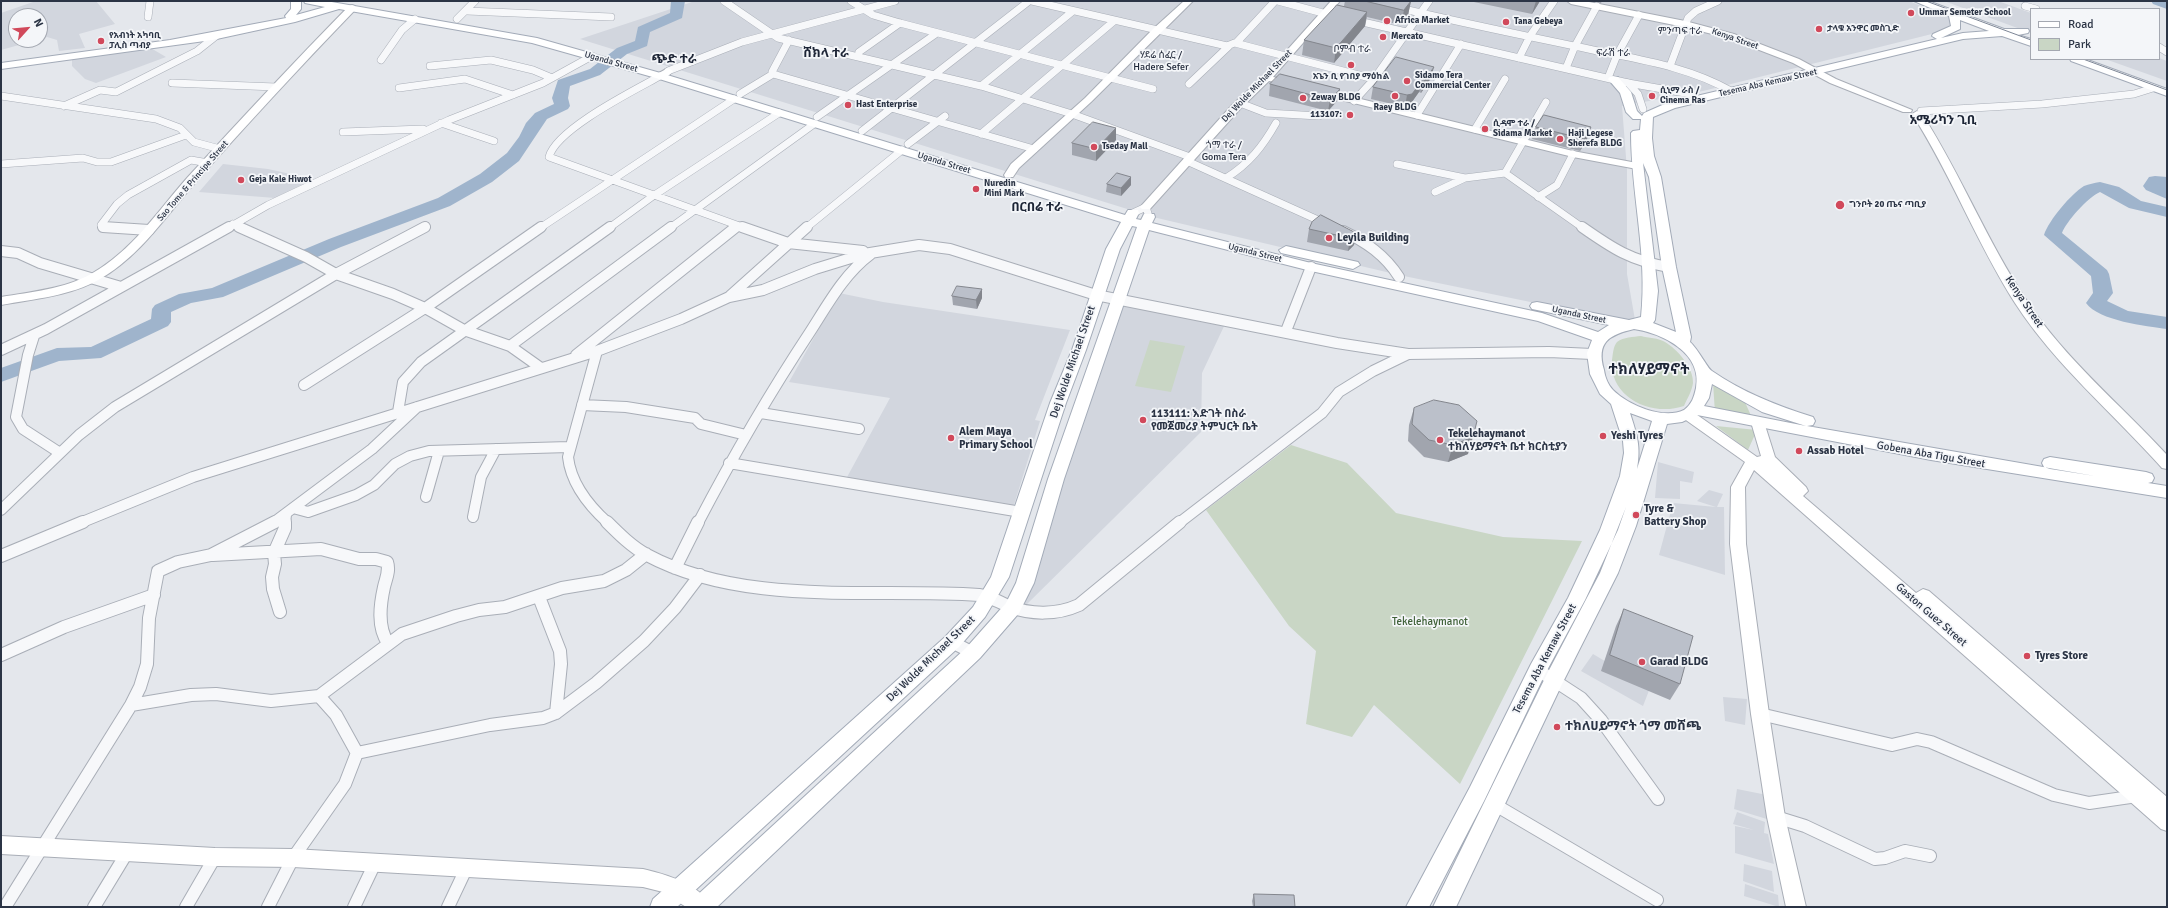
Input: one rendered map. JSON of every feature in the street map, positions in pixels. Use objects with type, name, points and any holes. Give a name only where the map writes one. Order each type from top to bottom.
[{"type":"main road","points":[[290,16],[296,9],[296,1]]},
{"type":"main road","name":"Uganda Street","points":[[309,1],[344,3],[457,19],[546,36],[600,56]]},
{"type":"main road","points":[[1006,177],[1156,31],[1189,1]]},
{"type":"main road","name":"Dej Wolde Michael Street","points":[[661,907],[952,642],[975,619],[990,597],[1000,577],[1058,402],[1079,350],[1096,295],[1113,249],[1188,159],[1240,103],[1267,78],[1326,14],[1336,1]]},
{"type":"main road","name":"Kenya Street","points":[[1571,1],[1600,5],[1731,36],[1914,110],[1933,138],[1990,249],[2032,317],[2095,390],[2167,464]]},
{"type":"main road","points":[[1918,1],[2030,43]]},
{"type":"main road","points":[[1943,1],[2027,32]]},
{"type":"main road","points":[[1,62],[218,31],[344,3]]},
{"type":"main road","points":[[1,66],[216,36],[275,24],[344,3]]},
{"type":"main road","name":"Uganda Street","points":[[344,3],[415,19],[520,37],[623,61],[905,147],[1311,267],[1542,317],[1600,338]]},
{"type":"main road","name":"Sao Tome & Principe Street","points":[[1,301],[64,289],[94,277],[122,258],[149,230],[276,87],[344,3]]},
{"type":"main road","name":"Tesema Aba Kemaw Street","points":[[1643,114],[1808,67],[1938,36],[1956,27],[1954,14]]},
{"type":"main road","name":"Tesema Aba Kemaw Street","points":[[1808,67],[1963,36],[2002,32],[2027,32]]},
{"type":"main road","points":[[2078,60],[2167,93]]},
{"type":"main road","points":[[2105,60],[2167,83]]},
{"type":"main road","points":[[1267,78],[1354,101],[1417,115],[1573,154],[1637,166]]},
{"type":"main road","points":[[1611,79],[1625,92],[1632,112],[1643,114]]},
{"type":"main road","name":"Tesema Aba Kemaw Street","points":[[1643,114],[1691,94],[1727,89]]},
{"type":"main road","name":"Uganda Street","points":[[737,96],[778,113],[862,131],[905,147]]},
{"type":"main road","points":[[1632,324],[1647,325],[1671,334],[1695,355],[1704,374],[1704,390],[1692,412],[1669,418],[1661,418],[1633,409],[1608,394],[1599,380],[1593,363],[1592,354],[1600,338],[1622,325],[1648,320],[1651,291],[1637,166],[1643,114]]},
{"type":"main road","points":[[1643,114],[1650,170],[1655,177],[1669,267],[1684,337],[1683,343]]},
{"type":"main road","name":"Uganda Street","points":[[1140,216],[1399,277],[1632,324]]},
{"type":"main road","name":"Dej Wolde Michael Street","points":[[701,907],[973,653],[1013,608],[1025,583],[1056,479],[1117,299],[1140,216]]},
{"type":"main road","name":"Gobena Aba Tigu Street","points":[[1704,374],[1767,408],[1801,419],[1929,449],[2167,492]]},
{"type":"main road","points":[[1748,398],[1758,422],[1763,460],[1748,468],[1738,486],[1738,544],[1760,714],[1776,817],[1796,907]]},
{"type":"main road","name":"Tesema Aba Kemaw Street","points":[[1445,907],[1554,680],[1609,573],[1632,453],[1618,401]]},
{"type":"main road","points":[[1058,402],[1080,408]]},
{"type":"main road","name":"Gobena Aba Tigu Street","points":[[1692,412],[1758,422],[1848,440],[1929,449],[2167,482]]},
{"type":"main road","name":"Gaston Guez Street","points":[[1692,412],[1763,460],[2021,686],[2166,806]]},
{"type":"main road","name":"Tesema Aba Kemaw Street","points":[[1417,907],[1477,794],[1538,670],[1576,600],[1616,533],[1661,418]]},
{"type":"main road","name":"Gaston Guez Street","points":[[2021,686],[2167,823]]},
{"type":"main road","points":[[1,845],[215,857],[292,858],[643,878],[664,882],[680,889],[701,907]]},
{"type":"street","points":[[148,17],[150,1]]},
{"type":"street","points":[[457,19],[467,11],[475,1]]},
{"type":"street","points":[[724,1],[770,34],[792,41],[898,61]]},
{"type":"street","points":[[851,1],[863,10],[900,23],[1153,89]]},
{"type":"street","points":[[873,252],[788,243],[653,196],[614,180],[551,160],[549,157],[550,153],[569,131],[602,109],[664,73],[718,50],[795,27],[896,1]]},
{"type":"street","points":[[862,131],[975,42],[1031,1],[1156,31],[1287,56],[1374,79]]},
{"type":"street","points":[[1189,84],[1232,45],[1275,1]]},
{"type":"street","points":[[1278,1],[1340,17]]},
{"type":"street","points":[[1371,1],[1419,13],[1670,66],[1727,89]]},
{"type":"street","points":[[1354,101],[1374,79],[1407,33],[1419,13],[1429,1]]},
{"type":"street","points":[[1518,58],[1530,36],[1554,1]]},
{"type":"street","points":[[1670,66],[1685,24],[1696,11],[1718,1]]},
{"type":"street","points":[[1566,68],[1575,46],[1600,5]]},
{"type":"street","points":[[2025,6],[2032,8]]},
{"type":"street","points":[[467,11],[612,17]]},
{"type":"street","points":[[980,86],[1073,11]]},
{"type":"street","points":[[1611,79],[1617,55],[1639,15]]},
{"type":"street","points":[[381,60],[402,30],[415,19]]},
{"type":"street","points":[[1348,19],[1628,83],[1691,94]]},
{"type":"street","points":[[981,134],[1114,21]]},
{"type":"street","points":[[853,53],[900,23]]},
{"type":"street","points":[[795,27],[802,37],[891,66],[980,86],[1072,114],[1188,159],[1352,236],[1392,264],[1399,277]]},
{"type":"street","points":[[510,346],[850,95],[937,33]]},
{"type":"street","points":[[64,106],[100,90],[116,92],[197,51],[216,36]]},
{"type":"street","points":[[773,74],[772,72],[792,41],[802,37]]},
{"type":"street","points":[[1417,115],[1461,44]]},
{"type":"street","points":[[1,350],[34,336],[268,205],[441,123],[513,95],[600,56]]},
{"type":"street","points":[[430,66],[491,60],[533,70],[552,78]]},
{"type":"street","points":[[304,385],[425,308],[539,228],[614,180],[737,96],[773,74],[893,107],[1034,150]]},
{"type":"street","points":[[399,88],[465,79],[513,95]]},
{"type":"street","points":[[1475,130],[1505,79]]},
{"type":"street","points":[[172,83],[276,87]]},
{"type":"street","points":[[1628,83],[1638,94],[1643,114]]},
{"type":"street","points":[[1914,110],[2042,104],[2134,94],[2153,88]]},
{"type":"street","points":[[1,96],[156,119],[173,124],[200,144],[220,149]]},
{"type":"street","points":[[1505,173],[1546,102]]},
{"type":"street","points":[[1240,103],[1270,114],[1319,116]]},
{"type":"street","points":[[398,412],[404,382],[410,373],[464,330],[653,196],[778,113]]},
{"type":"street","points":[[729,296],[788,243],[945,116]]},
{"type":"street","points":[[441,123],[494,141]]},
{"type":"street","points":[[1226,178],[1253,158],[1262,148],[1276,123]]},
{"type":"street","points":[[343,132],[394,132],[430,128]]},
{"type":"street","points":[[1,164],[83,158],[97,162],[111,162],[186,135]]},
{"type":"street","points":[[1538,197],[1557,185],[1573,154]]},
{"type":"street","points":[[149,230],[104,228],[101,226],[117,204],[128,194],[191,160],[208,162]]},
{"type":"street","points":[[1398,164],[1465,178]]},
{"type":"street","points":[[1637,166],[1650,170]]},
{"type":"street","points":[[1435,192],[1465,178],[1505,173],[1618,252],[1649,264],[1669,267]]},
{"type":"street","points":[[233,224],[306,257],[336,274],[425,308],[464,330],[510,346],[541,368]]},
{"type":"street","points":[[1,510],[79,434],[115,407],[336,274],[426,226]]},
{"type":"street","points":[[570,359],[737,226]]},
{"type":"street","points":[[1,556],[193,477],[597,351],[681,319],[729,296],[763,290],[815,269],[873,252],[919,245],[950,249],[1096,295],[1286,331],[1337,343],[1408,354],[1549,352],[1592,354]]},
{"type":"street","points":[[1,251],[18,253],[40,263],[94,277],[121,287]]},
{"type":"street","points":[[675,568],[728,463],[761,413],[798,350],[844,280],[859,263],[873,252]]},
{"type":"street","points":[[1286,331],[1311,267]]},
{"type":"street","points":[[34,336],[28,355],[16,416],[23,429],[60,453]]},
{"type":"street","points":[[597,351],[569,447],[568,458],[575,482],[592,507],[614,529],[646,554],[675,568],[727,583],[835,592],[880,592],[990,597],[1013,608],[1038,612],[1067,610],[1079,605],[1198,508],[1283,445],[1322,413],[1339,392],[1373,371],[1408,354]]},
{"type":"street","points":[[582,405],[626,408],[695,418],[701,424],[746,435]]},
{"type":"street","points":[[211,555],[289,512],[372,449],[420,406]]},
{"type":"street","points":[[761,413],[859,430]]},
{"type":"street","points":[[289,512],[308,512],[356,495],[374,485],[394,464],[419,453],[569,447]]},
{"type":"street","points":[[474,517],[481,477],[496,449]]},
{"type":"street","points":[[426,496],[439,451]]},
{"type":"street","points":[[728,463],[1021,512]]},
{"type":"street","points":[[280,612],[273,588],[272,577],[275,564],[274,553],[285,528],[289,512]]},
{"type":"street","points":[[4,907],[131,705],[140,687],[147,664],[148,618],[157,574],[162,568],[178,562],[211,555],[274,553],[321,549],[359,559],[376,559],[387,562],[389,568],[383,592],[380,621],[384,637],[388,643]]},
{"type":"street","points":[[131,705],[191,695],[216,694],[272,701],[319,696],[402,634],[456,616],[479,610],[505,607],[539,597],[562,588],[604,581],[626,570],[646,554]]},
{"type":"street","points":[[357,753],[490,725],[544,718],[556,713],[596,683],[644,641],[675,608],[700,575]]},
{"type":"street","points":[[1,656],[64,627],[154,594]]},
{"type":"street","points":[[539,597],[560,651],[560,672],[556,713]]},
{"type":"street","points":[[952,642],[973,653]]},
{"type":"street","points":[[1538,670],[1581,698],[1601,720],[1658,799]]},
{"type":"street","points":[[319,696],[336,715],[357,753]]},
{"type":"street","points":[[1760,714],[1892,745],[1917,739],[1931,742],[2054,795],[2089,803],[2137,796]]},
{"type":"street","points":[[268,907],[292,858],[345,784],[357,753]]},
{"type":"street","points":[[1477,794],[1657,900]]},
{"type":"street","points":[[1776,817],[1804,826],[1875,859],[1885,858],[1905,851],[1930,856]]},
{"type":"street","points":[[94,907],[128,851]]},
{"type":"street","points":[[186,907],[215,857]]},
{"type":"street","points":[[354,907],[375,863]]},
{"type":"street","points":[[448,907],[466,869]]},
{"type":"shaded area","points":[[36,1],[96,1],[115,24],[79,34],[85,48],[59,51],[57,40],[48,37],[48,8],[16,8]]},
{"type":"shaded area","points":[[695,1],[1909,1],[1950,18],[1952,29],[1703,91],[1622,106],[1627,170],[1627,274],[1635,320],[1623,321],[1399,275],[1153,217],[580,39]]},
{"type":"shaded area","points":[[1944,1],[1998,1],[2030,13],[2030,33]]},
{"type":"shaded area","points":[[8,11],[8,48],[1,50],[1,13]]},
{"type":"shaded area","points":[[149,47],[166,57],[96,83],[85,79],[72,66],[72,58]]},
{"type":"shaded area","points":[[2160,58],[2167,61],[2167,81],[2108,60],[2160,60]]},
{"type":"shaded area","name":"Geja Kale Hiwot","points":[[223,164],[268,169],[313,179],[275,198],[199,192]]},
{"type":"shaded area","points":[[839,293],[883,302],[1070,330],[1035,420],[1040,421],[1013,508],[846,479],[890,398],[789,382]]},
{"type":"shaded area","points":[[1121,303],[1226,322],[1202,373],[1201,432],[1024,607],[1085,409]]},
{"type":"shaded area","points":[[1658,462],[1694,472],[1692,483],[1680,481],[1680,499],[1655,498]]},
{"type":"shaded area","points":[[1709,490],[1723,494],[1717,507],[1724,507],[1725,575],[1659,555],[1673,503],[1716,507],[1697,501]]},
{"type":"shaded area","points":[[1593,654],[1650,688],[1643,706],[1581,671]]},
{"type":"shaded area","points":[[1723,697],[1747,699],[1745,725],[1725,721]]},
{"type":"shaded area","points":[[1737,789],[1767,795],[1770,820],[1734,809]]},
{"type":"shaded area","points":[[1737,812],[1765,822],[1764,833],[1768,834],[1774,864],[1735,853],[1735,826],[1754,830],[1733,824]]},
{"type":"shaded area","points":[[1744,864],[1772,871],[1774,892],[1743,881]]},
{"type":"shaded area","points":[[1745,884],[1778,895],[1779,907],[1744,896]]},
{"type":"green space","points":[[1641,336],[1657,339],[1670,345],[1688,365],[1693,377],[1693,383],[1691,392],[1684,406],[1672,409],[1659,409],[1646,406],[1625,394],[1617,385],[1613,373],[1612,360],[1613,351],[1616,344],[1623,339]]},
{"type":"green space","points":[[1150,340],[1185,346],[1171,392],[1135,386]]},
{"type":"green space","points":[[1713,383],[1744,400],[1753,420],[1715,413]]},
{"type":"green space","points":[[1716,426],[1757,430],[1748,450]]},
{"type":"green space","name":"Tekelehaymanot","points":[[1291,445],[1347,463],[1396,513],[1503,537],[1582,541],[1460,784],[1374,705],[1352,737],[1306,724],[1316,651],[1289,626],[1206,510]]},
{"type":"building","points":[[1365,1],[1411,1],[1404,10]]},
{"type":"building","points":[[1337,5],[1367,12],[1336,48],[1304,40],[1334,8]]},
{"type":"building","points":[[1396,57],[1434,67],[1412,94],[1407,95],[1373,87]]},
{"type":"building","points":[[1280,74],[1340,89],[1330,100],[1270,84]]},
{"type":"building","points":[[1544,115],[1591,127],[1584,139],[1536,127]]},
{"type":"building","points":[[1093,122],[1116,128],[1096,149],[1072,143]]},
{"type":"building","points":[[1117,173],[1131,177],[1121,188],[1107,184]]},
{"type":"building","points":[[1321,215],[1356,233],[1350,238],[1309,229],[1312,222]]},
{"type":"building","points":[[957,286],[982,289],[976,300],[952,296]]},
{"type":"building","points":[[1434,400],[1459,405],[1477,421],[1473,437],[1453,445],[1429,440],[1412,424],[1414,408]]},
{"type":"building","points":[[1624,609],[1693,636],[1680,684],[1610,655]]},
{"type":"building","points":[[1254,894],[1294,895],[1295,907],[1255,907]]},
{"type":"waterway","points":[[1,375],[57,355],[94,353],[161,322],[162,309],[186,298],[216,293],[335,243],[444,202],[486,178],[513,157],[527,138],[532,126],[541,116],[562,106],[560,98],[563,83],[595,72],[622,51],[642,43],[643,30],[677,15],[678,1]]},
{"type":"waterway","points":[[2158,1],[2167,5]]},
{"type":"waterway","points":[[2167,182],[2155,181],[2152,186],[2167,194]]},
{"type":"waterway","points":[[2167,212],[2135,205],[2106,188],[2094,188],[2089,190],[2080,198],[2057,225],[2053,235],[2072,249],[2100,274],[2103,293],[2096,303],[2123,316],[2167,323]]},
{"type":"tram line","points":[[1926,1],[2030,40]]},
{"type":"tram line","points":[[2086,60],[2167,90]]},
{"type":"place","name":"Ummar Semeter School","points":[[1911,13]]},
{"type":"place","name":"Africa Market","points":[[1387,21]]},
{"type":"place","name":"Tana Gebeya","points":[[1506,22]]},
{"type":"place","name":"ታላቁ አንዋር መስጊድ","points":[[1819,29]]},
{"type":"place","name":"Mercato","points":[[1383,37]]},
{"type":"place","name":"የአብነት አካባቢ ፓሊስ ጣብያ","points":[[101,41]]},
{"type":"place","name":"አጌን ቢ የገበያ ማዕከል","points":[[1351,65]]},
{"type":"place","name":"Sidamo Tera Commercial Center","points":[[1407,81]]},
{"type":"place","name":"Raey BLDG","points":[[1395,96]]},
{"type":"place","name":"ሲኒማ ራስ / Cinema Ras","points":[[1652,96]]},
{"type":"place","name":"Zeway BLDG","points":[[1303,98]]},
{"type":"place","name":"Hast Enterprise","points":[[848,105]]},
{"type":"place","name":"113107:","points":[[1350,115]]},
{"type":"place","name":"ሲዳሞ ተራ / Sidama Market","points":[[1485,129]]},
{"type":"place","name":"Haji Legese Sherefa BLDG","points":[[1560,139]]},
{"type":"place","name":"Tseday Mall","points":[[1094,147]]},
{"type":"place","name":"Geja Kale Hiwot","points":[[241,180]]},
{"type":"place","name":"Nuredin Mini Mark","points":[[976,189]]},
{"type":"place","name":"ግንቦት 20 ጤና ጣቢያ","points":[[1840,205]]},
{"type":"place","name":"Leyila Building","points":[[1329,238]]},
{"type":"place","name":"113111: እድገት በስራ የመጀመሪያ ትምህርት ቤት","points":[[1143,420]]},
{"type":"place","name":"Yeshi Tyres","points":[[1603,436]]},
{"type":"place","name":"Alem Maya Primary School","points":[[951,438]]},
{"type":"place","name":"Tekelehaymanot ተክለሃይማኖት ቤተ ክርስቲያን","points":[[1440,440]]},
{"type":"place","name":"Assab Hotel","points":[[1799,451]]},
{"type":"place","name":"Tyre & Battery Shop","points":[[1636,515]]},
{"type":"place","name":"Tyres Store","points":[[2027,656]]},
{"type":"place","name":"Garad BLDG","points":[[1642,662]]},
{"type":"place","name":"ተክለሀይማኖት ጎማ መሸጫ","points":[[1557,727]]},
{"type":"district","name":"ምንጣፍ ተራ","points":[[1680,31]]},
{"type":"district","name":"ቦምብ ተራ","points":[[1352,49]]},
{"type":"district","name":"ፍራሽ ተራ","points":[[1613,53]]},
{"type":"district","name":"ሸክላ ተራ","points":[[826,54]]},
{"type":"district","name":"ጭድ ተራ","points":[[674,60]]},
{"type":"district","name":"ሃደሬ ሰፈር / Hadere Sefer","points":[[1161,60]]},
{"type":"district","name":"አሜሪካን ጊቢ","points":[[1943,121]]},
{"type":"district","name":"ጎማ ተራ / Goma Tera","points":[[1224,150]]},
{"type":"district","name":"በርበሬ ተራ","points":[[1037,208]]},
{"type":"district","name":"ተክለሃይማኖት","points":[[1649,370]]}]
